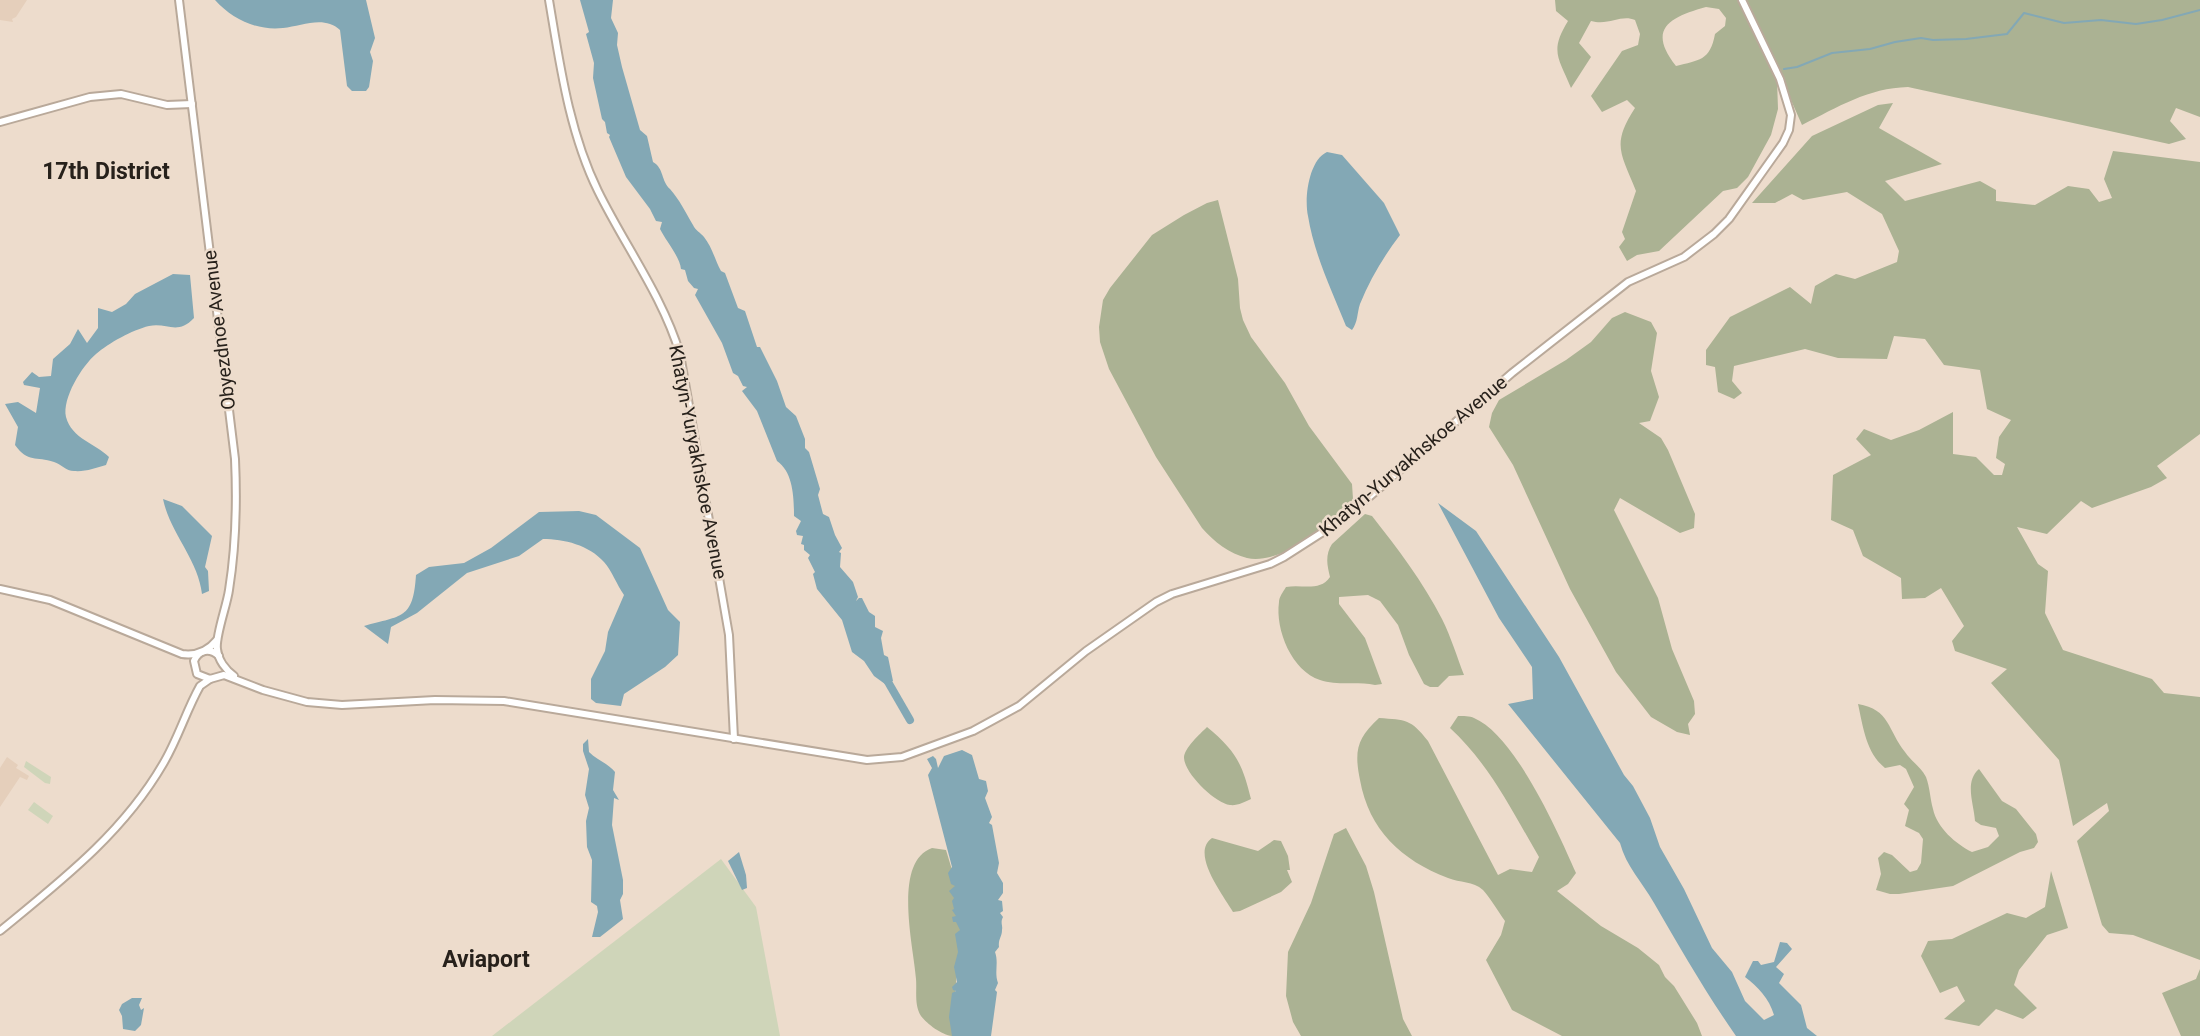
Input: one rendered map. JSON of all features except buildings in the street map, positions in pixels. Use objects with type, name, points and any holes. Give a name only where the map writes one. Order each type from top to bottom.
[{"type":"main road","name":"Obyezdnoe Avenue","points":[[179,0],[235,459],[237,500],[234,559],[228,600],[216,649],[221,659]]},
{"type":"main road","name":"Khatyn-Yuryakhskoe Avenue","points":[[549,0],[568,101],[586,164],[667,315],[680,354],[729,635],[734,739]]},
{"type":"main road","name":"Khatyn-Yuryakhskoe Avenue","points":[[213,677],[224,675],[263,690],[307,702],[342,705],[435,700],[504,701],[876,760],[902,757],[961,737],[1019,706],[1086,651],[1156,602],[1172,594],[1270,564],[1323,532],[1367,498],[1512,373],[1624,285],[1684,257],[1714,234],[1729,219],[1783,143],[1789,130],[1791,115],[1780,79],[1742,0]]},
{"type":"main road","points":[[0,122],[90,97],[110,95],[121,94],[167,105],[192,104]]},
{"type":"main road","points":[[0,589],[62,604],[182,654],[191,660],[196,672]]},
{"type":"main road","points":[[182,654],[193,655],[202,651],[212,646],[218,638]]},
{"type":"main road","points":[[0,931],[71,873],[126,817],[164,762],[200,686],[221,670],[221,659],[209,650],[202,651],[194,661],[196,694]]},
{"type":"main road","name":"Khatyn-Yuryakhskoe Avenue","points":[[221,659],[226,670],[240,680]]},
{"type":"main road","points":[[196,672],[213,677]]},
{"type":"shaded area","points":[[0,0],[27,0],[12,19],[13,22],[0,20]]},
{"type":"shaded area","points":[[7,757],[18,765],[16,768],[29,776],[27,780],[20,777],[0,807],[0,768]]},
{"type":"green space","points":[[1555,0],[1739,0],[1777,80],[1778,109],[1771,135],[1748,177],[1737,188],[1723,191],[1659,251],[1637,255],[1627,261],[1619,247],[1625,239],[1622,232],[1636,191],[1621,149],[1623,131],[1635,108],[1627,100],[1602,112],[1591,96],[1622,51],[1638,45],[1640,34],[1635,20],[1625,18],[1604,22],[1591,21],[1579,43],[1591,57],[1571,88],[1557,48],[1568,21],[1556,11]],"holes":[[[1706,7],[1719,9],[1726,18],[1725,26],[1715,34],[1707,54],[1676,66],[1663,42],[1663,33],[1667,26],[1673,20],[1693,11]]]},
{"type":"green space","points":[[1747,0],[2200,0],[2200,117],[2176,108],[2170,121],[2186,139],[2169,144],[1908,87],[1866,95],[1802,125]]},
{"type":"green space","points":[[1893,103],[1879,128],[1942,164],[1885,181],[1905,201],[1980,181],[1996,190],[1996,201],[2035,205],[2068,186],[2089,189],[2099,202],[2112,198],[2104,179],[2113,151],[2200,162],[2200,434],[2157,466],[2167,478],[2151,487],[2092,508],[2081,501],[2047,534],[2017,527],[2038,564],[2048,571],[2045,613],[2063,650],[2152,679],[2164,693],[2200,697],[2200,960],[2133,935],[2109,933],[2102,925],[2077,841],[2109,811],[2107,803],[2073,826],[2059,760],[1991,683],[2007,669],[1955,651],[1952,641],[1964,626],[1941,588],[1925,598],[1902,599],[1901,578],[1863,556],[1853,530],[1831,520],[1833,475],[1871,455],[1856,439],[1864,429],[1891,440],[1919,430],[1953,412],[1953,454],[1976,457],[1994,475],[2002,475],[2005,464],[1996,458],[1999,437],[2011,420],[1987,409],[1980,370],[1944,365],[1925,339],[1894,336],[1887,359],[1838,358],[1805,349],[1734,366],[1732,381],[1742,393],[1734,399],[1718,392],[1715,367],[1706,365],[1706,350],[1730,317],[1790,287],[1811,304],[1815,286],[1836,274],[1855,279],[1897,262],[1899,251],[1882,214],[1847,192],[1803,200],[1792,194],[1775,203],[1752,203],[1812,136],[1878,105]]},
{"type":"green space","points":[[1218,200],[1238,279],[1240,308],[1251,337],[1285,383],[1309,426],[1352,484],[1353,499],[1334,520],[1306,541],[1275,556],[1260,559],[1247,558],[1228,550],[1202,528],[1156,457],[1109,369],[1100,342],[1103,300],[1152,235],[1184,215]]},
{"type":"green space","points":[[1625,312],[1651,322],[1657,333],[1651,371],[1659,397],[1650,421],[1639,423],[1661,438],[1668,450],[1695,514],[1694,528],[1680,533],[1620,498],[1614,510],[1658,598],[1672,649],[1694,701],[1695,714],[1688,724],[1690,735],[1677,732],[1651,717],[1616,672],[1570,589],[1513,465],[1489,427],[1499,400],[1566,360],[1591,342],[1612,318]]},
{"type":"green space","points":[[1365,514],[1372,516],[1427,592],[1445,626],[1464,675],[1449,676],[1438,687],[1424,684],[1398,625],[1380,601],[1368,595],[1339,597],[1339,604],[1365,638],[1382,684],[1333,683],[1320,680],[1301,668],[1294,659],[1280,625],[1280,596],[1286,587],[1316,586],[1326,582],[1330,577],[1327,560],[1332,544]]},
{"type":"green space","points":[[1858,704],[1869,707],[1882,716],[1899,744],[1924,773],[1935,816],[1943,829],[1960,845],[1972,852],[1988,847],[1999,836],[1996,828],[1975,821],[1971,787],[1974,774],[1979,769],[2002,801],[2016,809],[2036,834],[2038,842],[2034,848],[2020,852],[1953,886],[1899,894],[1876,890],[1881,874],[1878,858],[1884,852],[1892,855],[1910,872],[1917,870],[1921,863],[1923,839],[1919,833],[1905,826],[1909,810],[1904,804],[1914,787],[1906,769],[1900,765],[1885,768],[1873,755],[1866,739]]},
{"type":"green space","points":[[1458,716],[1472,717],[1489,728],[1505,744],[1534,787],[1576,873],[1568,884],[1557,891],[1601,926],[1638,948],[1659,965],[1697,1023],[1702,1036],[1562,1036],[1512,1010],[1486,960],[1501,935],[1505,921],[1479,887],[1431,871],[1390,841],[1371,814],[1360,780],[1357,761],[1359,746],[1372,725],[1379,718],[1402,720],[1412,725],[1428,741],[1498,875],[1510,869],[1532,872],[1539,857],[1489,773],[1450,728]]},
{"type":"green space","points":[[1207,727],[1237,758],[1251,799],[1235,805],[1224,803],[1202,787],[1190,772],[1185,754]]},
{"type":"green space","points":[[26,761],[51,777],[50,784],[24,767]]},
{"type":"green space","points":[[34,802],[53,816],[48,824],[28,810]]},
{"type":"green space","points":[[1346,828],[1366,866],[1403,1019],[1412,1036],[1301,1036],[1293,1022],[1286,996],[1288,952],[1311,903],[1334,834]]},
{"type":"green space","points":[[1212,838],[1258,851],[1274,840],[1281,841],[1288,856],[1290,870],[1287,870],[1292,882],[1281,892],[1233,912],[1206,864],[1206,845]]},
{"type":"green space","points":[[932,848],[946,850],[962,903],[952,1036],[927,1022],[921,1016],[917,1003],[908,907],[909,887],[912,870],[920,856]]},
{"type":"green space","points":[[721,859],[756,907],[780,1036],[492,1036]]},
{"type":"green space","points":[[2051,871],[2068,928],[2047,935],[2019,970],[2014,985],[2037,1008],[2023,1019],[1996,1009],[1979,1026],[1944,1019],[1965,1001],[1957,986],[1940,993],[1921,956],[1928,941],[1952,939],[2007,913],[2026,918],[2045,907]]},
{"type":"green space","points":[[2200,969],[2200,1036],[2181,1036],[2162,993],[2196,979]]},
{"type":"water","points":[[215,0],[366,0],[375,38],[370,52],[373,61],[369,87],[366,91],[352,91],[347,86],[340,30],[334,26],[320,22],[264,28],[237,18]]},
{"type":"water","points":[[580,0],[613,0],[611,18],[618,33],[617,45],[622,67],[640,130],[647,136],[653,162],[694,227],[707,241],[721,271],[725,273],[738,308],[745,311],[757,347],[760,347],[777,381],[786,407],[796,416],[820,489],[818,495],[823,514],[829,517],[842,548],[839,552],[840,567],[853,582],[858,597],[856,601],[862,598],[869,612],[875,616],[875,627],[883,631],[881,638],[884,655],[888,657],[893,681],[885,684],[852,652],[842,620],[817,589],[813,574],[815,572],[808,558],[810,555],[801,544],[803,536],[797,535],[801,521],[794,516],[789,478],[777,461],[757,411],[742,391],[747,387],[743,386],[738,376],[733,373],[722,343],[695,295],[698,289],[688,281],[685,270],[681,269],[660,229],[662,222],[656,221],[626,177],[602,119],[593,78],[594,63],[586,34],[589,32]]},
{"type":"water","points":[[1327,152],[1342,155],[1384,203],[1400,235],[1368,286],[1352,330],[1346,326],[1324,272],[1314,244],[1307,208],[1312,171],[1321,156]]},
{"type":"water","points":[[173,274],[190,275],[194,318],[177,327],[155,325],[142,328],[114,341],[91,359],[70,392],[66,409],[69,424],[79,436],[109,457],[106,465],[71,471],[54,462],[33,458],[20,451],[15,445],[18,427],[5,404],[18,402],[36,413],[40,388],[24,385],[23,382],[32,372],[39,377],[51,376],[53,359],[70,344],[78,329],[87,343],[98,328],[98,308],[112,312],[126,304],[135,294]]},
{"type":"water","points":[[163,499],[182,506],[212,536],[205,567],[208,571],[209,591],[202,594],[195,569],[171,523]]},
{"type":"water","points":[[1438,503],[1476,531],[1559,657],[1650,818],[1660,847],[1684,889],[1712,948],[1732,972],[1745,1001],[1764,1020],[1774,1015],[1762,993],[1745,977],[1753,961],[1758,961],[1761,965],[1774,962],[1780,942],[1787,943],[1792,949],[1776,967],[1784,974],[1779,983],[1801,1005],[1807,1028],[1817,1036],[1736,1036],[1630,867],[1620,843],[1508,704],[1533,699],[1532,667],[1499,618]]},
{"type":"water","points":[[579,511],[596,515],[640,548],[668,610],[680,622],[678,655],[665,667],[624,694],[621,706],[596,703],[591,699],[591,679],[605,651],[608,632],[624,595],[604,562],[591,551],[576,544],[543,539],[519,556],[467,573],[417,613],[391,627],[388,644],[364,626],[403,613],[412,600],[416,575],[429,567],[464,563],[491,548],[539,512]]},
{"type":"water","points":[[588,739],[589,752],[615,772],[613,790],[619,800],[614,798],[612,825],[623,880],[620,900],[623,919],[600,937],[592,937],[598,912],[597,906],[591,902],[592,860],[587,847],[586,821],[589,808],[585,795],[589,769],[583,744]]},
{"type":"water","points":[[962,750],[972,755],[979,779],[986,781],[988,791],[985,798],[992,817],[989,823],[992,825],[999,863],[997,873],[1003,883],[1003,893],[998,900],[1002,901],[1003,911],[1000,913],[1003,917],[999,947],[995,952],[998,983],[991,1036],[952,1036],[949,1017],[952,993],[956,991],[952,987],[957,982],[954,967],[958,952],[955,934],[960,930],[952,917],[956,916],[952,910],[954,898],[949,891],[955,886],[951,884],[948,873],[952,867],[928,775],[932,768],[927,759],[933,756],[938,768],[944,756]]},
{"type":"water","points":[[739,852],[746,875],[747,888],[742,890],[728,861]]},
{"type":"water","points":[[132,998],[142,998],[139,1005],[141,1010],[144,1008],[141,1025],[135,1031],[123,1029],[119,1010],[122,1004]]},
{"type":"waterway","points":[[1784,69],[1797,67],[1832,53],[1870,49],[1895,42],[1921,38],[1966,39],[2007,34],[2024,13],[2064,23],[2101,20],[2136,24],[2200,10]]},
{"type":"waterway","points":[[884,675],[910,720]]},
{"type":"district","name":"17th District","points":[[106,171]]},
{"type":"district","name":"Aviaport","points":[[486,959]]}]
